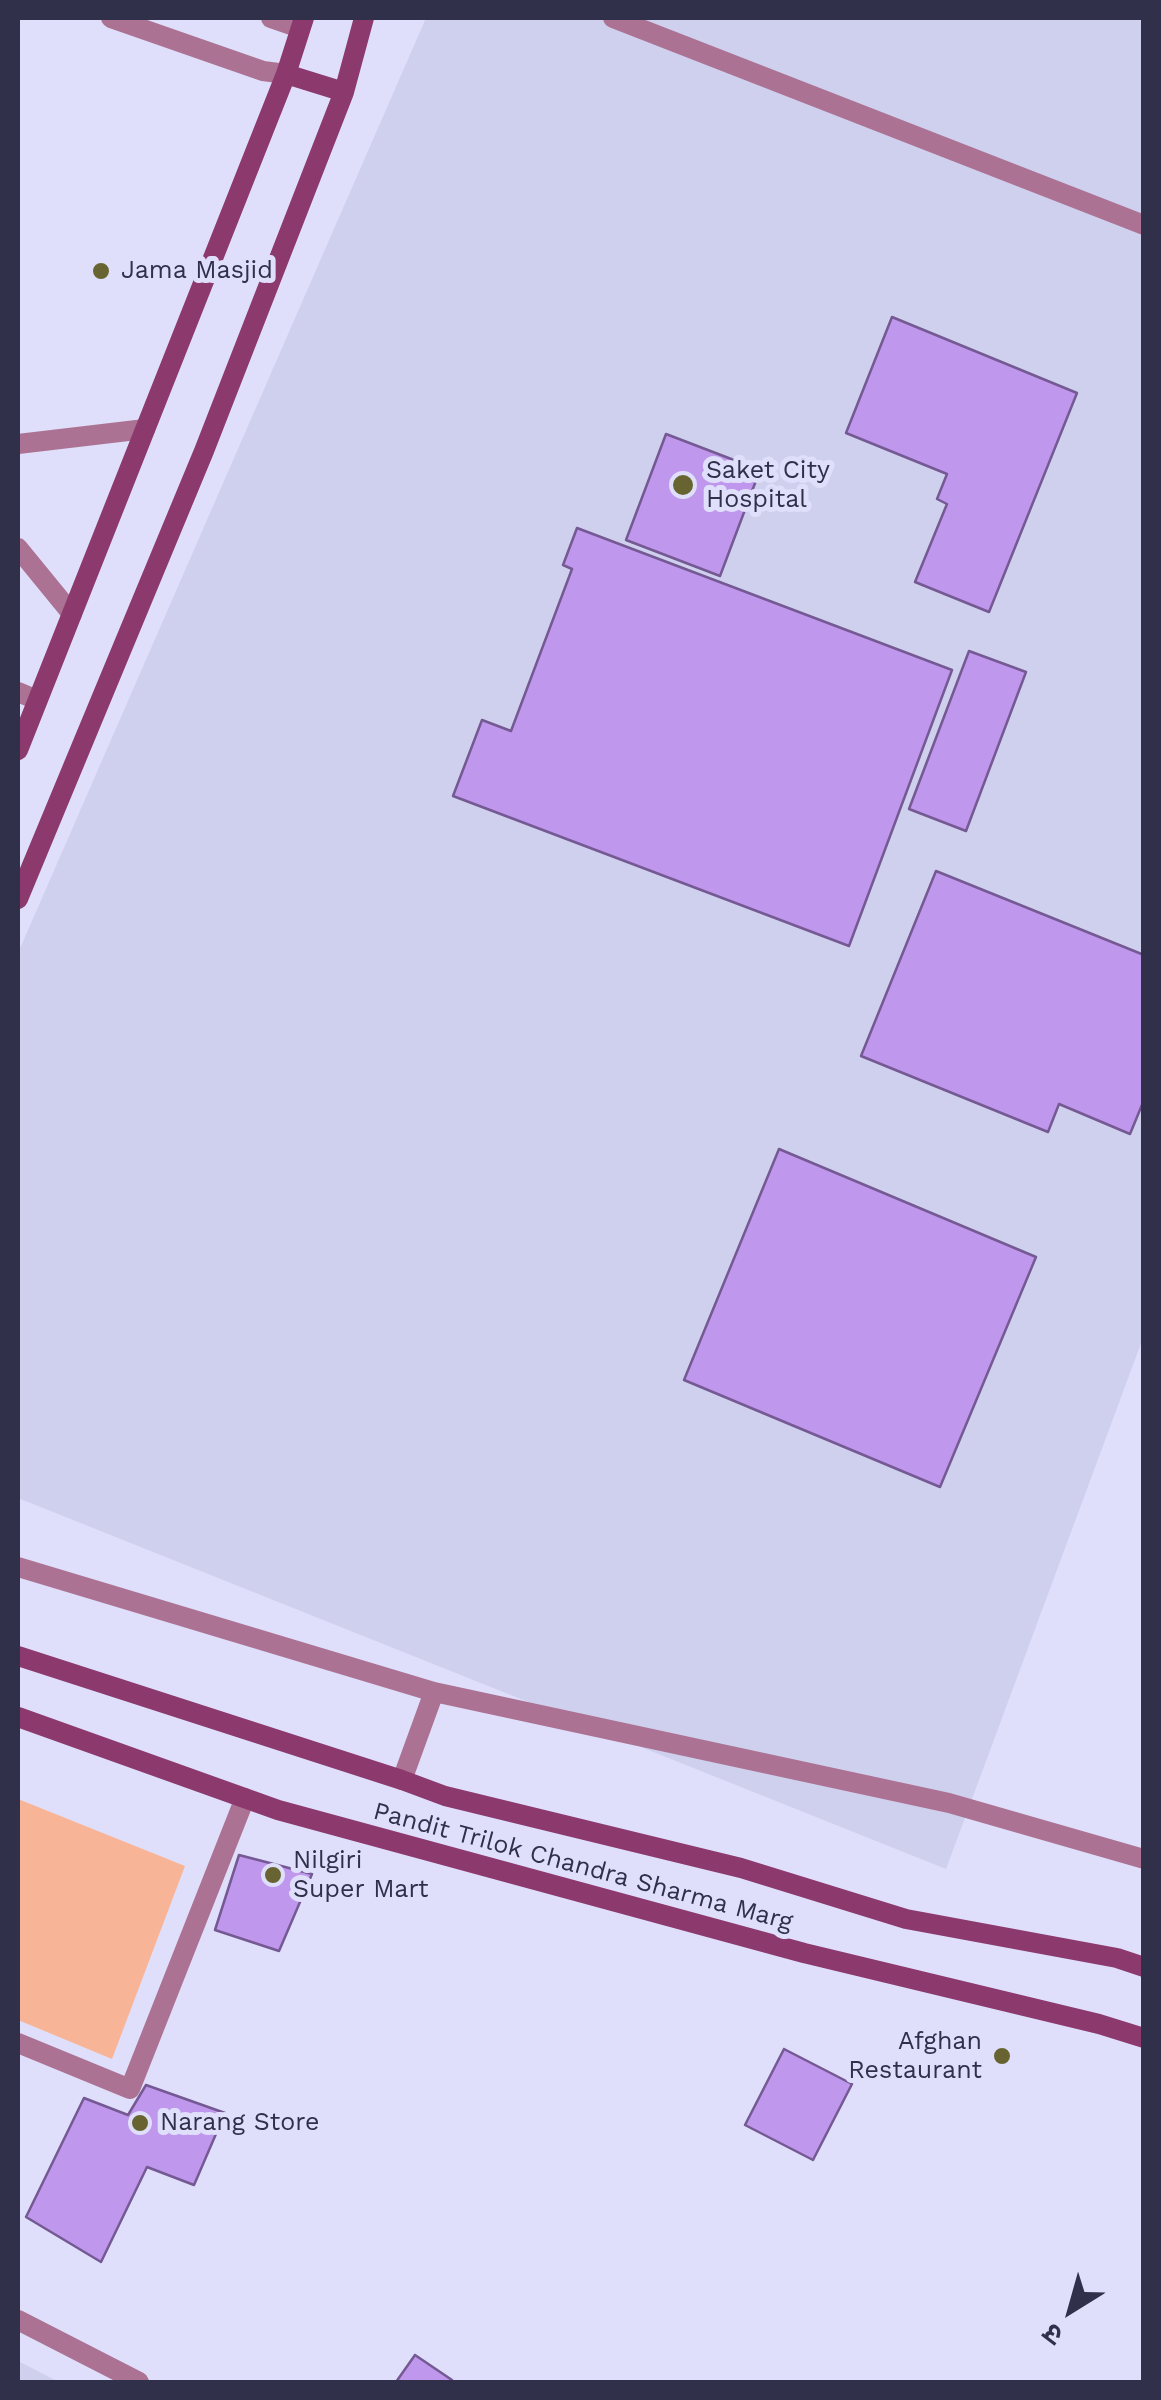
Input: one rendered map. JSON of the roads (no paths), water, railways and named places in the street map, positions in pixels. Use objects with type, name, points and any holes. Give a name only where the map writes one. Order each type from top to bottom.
[{"type":"main road","points":[[18,900],[204,451],[344,92],[364,18]]},
{"type":"main road","points":[[18,750],[27,696],[72,614],[286,74],[302,23]]},
{"type":"main road","points":[[286,74],[344,92]]},
{"type":"main road","name":"Pandit Trilok Chandra Sharma Marg","points":[[18,1656],[445,1796],[741,1868],[906,1919],[1117,1958],[1144,1967]]},
{"type":"main road","name":"Pandit Trilok Chandra Sharma Marg","points":[[18,1717],[278,1810],[804,1953],[1144,2038]]},
{"type":"street","points":[[110,18],[263,71],[286,74]]},
{"type":"street","points":[[271,18],[302,23]]},
{"type":"street","points":[[613,18],[1144,225]]},
{"type":"street","points":[[18,444],[145,429]]},
{"type":"street","points":[[18,548],[72,614]]},
{"type":"street","points":[[18,1567],[434,1692],[949,1802],[1144,1859]]},
{"type":"street","points":[[402,1780],[434,1692]]},
{"type":"street","points":[[18,2043],[130,2089],[244,1798]]},
{"type":"street","points":[[18,2320],[139,2382]]},
{"type":"place","name":"Jama Masjid","points":[[101,271]]},
{"type":"place","name":"Saket City Hospital","points":[[683,485]]},
{"type":"place","name":"Nilgiri Super Mart","points":[[273,1875]]},
{"type":"place","name":"Afghan Restaurant","points":[[1002,2056]]},
{"type":"place","name":"Narang Store","points":[[140,2123]]}]
